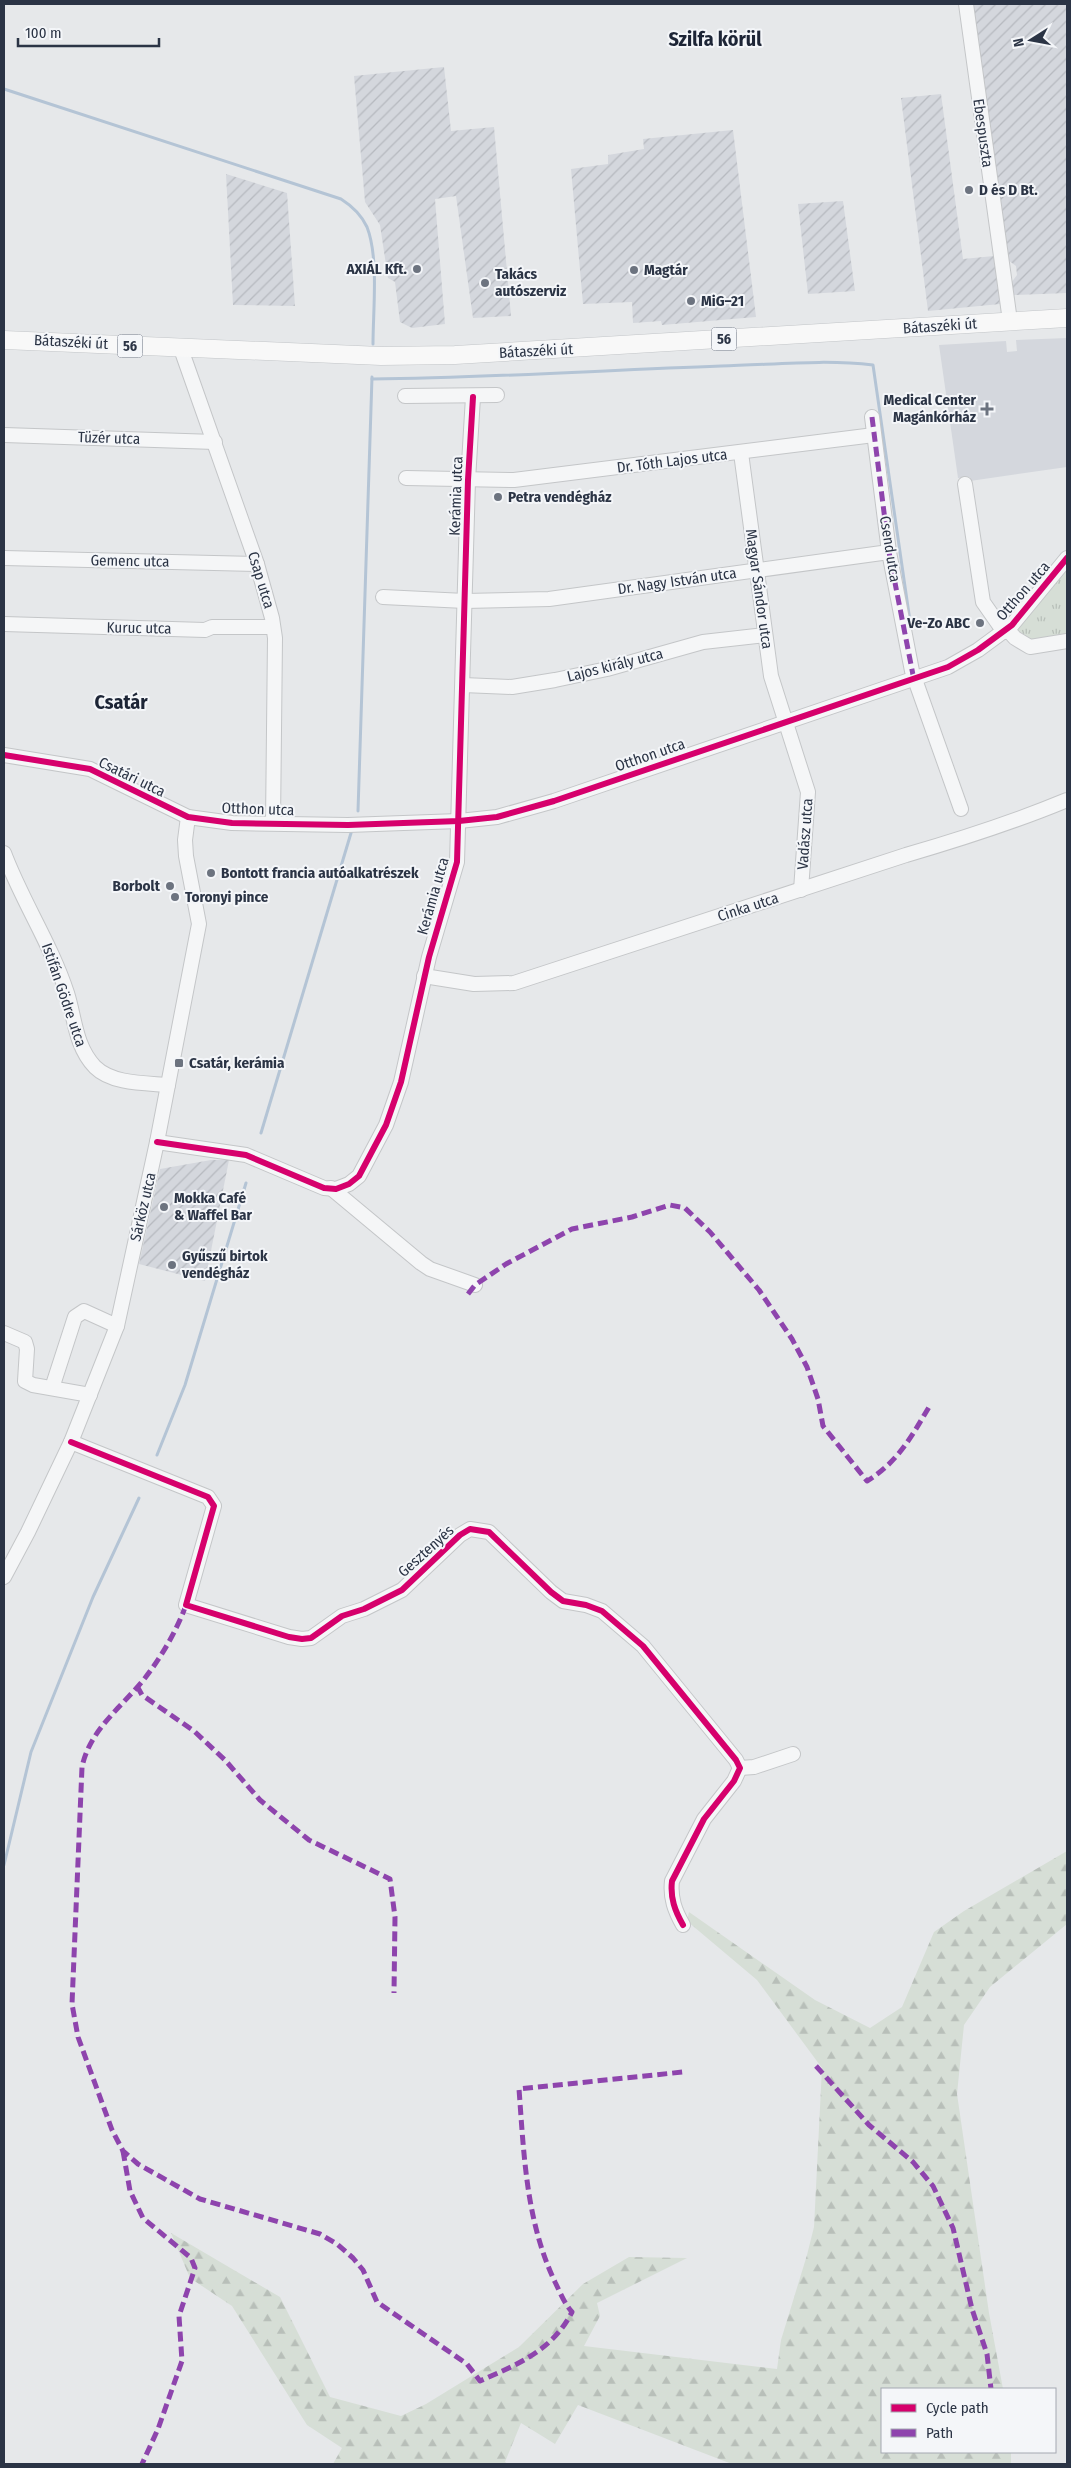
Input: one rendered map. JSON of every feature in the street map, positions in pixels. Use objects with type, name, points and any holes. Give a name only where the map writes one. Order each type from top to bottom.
[{"type":"main road","name":"Bátaszéki út","points":[[4,340],[381,356],[519,352],[1067,318]]},
{"type":"street","name":"Ebespuszta","points":[[966,4],[1010,321]]},
{"type":"street","name":"Csap utca","points":[[181,349],[257,564],[273,627],[275,638],[273,823]]},
{"type":"street","points":[[405,396],[473,397],[498,395]]},
{"type":"street","name":"Kerámia utca","points":[[331,1188],[349,1184],[359,1176],[386,1124],[401,1082],[424,976],[457,862],[468,480],[473,397]]},
{"type":"street","name":"Csend utca","points":[[872,417],[888,552],[914,680],[961,809]]},
{"type":"street","name":"Tüzér utca","points":[[4,435],[215,442]]},
{"type":"street","name":"Dr. Tóth Lajos utca","points":[[468,480],[514,480],[874,435]]},
{"type":"street","name":"Magyar Sándor utca","points":[[741,453],[771,676],[785,723]]},
{"type":"street","name":"Kerámia utca","points":[[406,478],[468,480]]},
{"type":"street","points":[[965,484],[983,602],[1005,631]]},
{"type":"street","name":"Dr. Nagy István utca","points":[[465,601],[549,599],[888,552]]},
{"type":"street","name":"Gemenc utca","points":[[4,558],[257,564]]},
{"type":"street","name":"Otthon utca","points":[[188,817],[232,823],[348,825],[459,821],[497,817],[554,801],[914,680],[962,660],[1005,631],[1067,558]]},
{"type":"street","points":[[383,597],[465,601]]},
{"type":"street","name":"Kuruc utca","points":[[4,624],[206,630],[212,627],[273,627]]},
{"type":"street","name":"Otthon utca","points":[[1005,631],[1030,647],[1067,641]]},
{"type":"street","name":"Lajos király utca","points":[[463,685],[512,686],[555,680],[607,669],[703,642],[765,635]]},
{"type":"street","name":"Vadász utca","points":[[785,723],[808,792],[801,890]]},
{"type":"street","name":"Csatári utca","points":[[4,756],[90,769],[188,817]]},
{"type":"street","name":"Cinka utca","points":[[424,976],[474,984],[514,983],[971,836],[1067,800]]},
{"type":"street","name":"Sárköz utca","points":[[4,1577],[28,1532],[70,1442],[116,1326],[157,1142],[199,924],[186,856],[185,840],[188,817]]},
{"type":"street","name":"Istifán Gödre utca","points":[[4,853],[12,876],[42,932],[56,965],[67,994],[75,1030],[85,1054],[96,1068],[117,1079],[168,1085]]},
{"type":"street","points":[[157,1142],[246,1155],[303,1180],[324,1188],[331,1188],[421,1263],[430,1269],[474,1285]]},
{"type":"street","points":[[52,1388],[75,1317],[79,1313],[84,1311],[116,1326]]},
{"type":"street","points":[[4,1333],[25,1342],[27,1349],[25,1381],[33,1385],[90,1395]]},
{"type":"street","name":"Gesztenyés","points":[[70,1442],[208,1497],[214,1506],[186,1604],[289,1637],[311,1638],[342,1616],[364,1609],[402,1590],[460,1535],[470,1530],[489,1532],[551,1592],[563,1601],[586,1605],[602,1611],[643,1646],[736,1760],[740,1768]]},
{"type":"street","points":[[683,1925],[674,1907],[671,1893],[672,1881],[704,1819],[734,1781],[740,1768],[754,1767],[793,1754]]},
{"type":"shaded area","points":[[972,4],[1067,4],[1067,293],[1013,295],[1011,283],[1017,275],[1016,266],[1008,260]]},
{"type":"shaded area","points":[[444,67],[451,131],[494,127],[511,316],[473,318],[456,196],[435,199],[445,324],[412,328],[400,322],[395,282],[388,278],[380,225],[365,202],[354,76]]},
{"type":"shaded area","points":[[941,94],[963,259],[994,256],[1000,304],[928,311],[901,98]]},
{"type":"shaded area","points":[[733,130],[756,317],[662,325],[661,321],[633,323],[632,302],[583,304],[571,169],[608,164],[608,155],[644,149],[643,139]]},
{"type":"shaded area","points":[[226,174],[287,193],[295,306],[233,305]]},
{"type":"shaded area","points":[[843,201],[855,291],[808,294],[798,204]]},
{"type":"shaded area","name":"Medical Center Magánkórház","points":[[1067,338],[1067,467],[970,481],[970,477],[958,478],[939,345],[1006,341],[1007,352],[1017,351],[1016,340]]},
{"type":"shaded area","points":[[211,1160],[229,1160],[205,1281],[139,1264],[160,1169]]},
{"type":"green space","points":[[1067,564],[1067,636],[1033,641],[1020,634],[1018,625]]},
{"type":"green space","points":[[1067,1851],[1067,1924],[990,1987],[964,2025],[957,2094],[989,2313],[1003,2388],[881,2388],[881,2453],[1011,2453],[1011,2464],[732,2464],[578,2405],[555,2444],[521,2423],[505,2462],[508,2464],[333,2464],[342,2448],[307,2425],[232,2306],[190,2278],[171,2233],[280,2297],[330,2397],[401,2416],[426,2404],[519,2347],[583,2284],[629,2257],[687,2258],[597,2303],[600,2316],[584,2346],[777,2369],[781,2340],[814,2227],[822,2068],[757,1980],[687,1921],[689,1912],[815,2000],[870,2028],[902,2007],[934,1932],[964,1911]]},
{"type":"waterway","points":[[4,89],[341,199],[362,218],[371,240],[374,269],[373,344]]},
{"type":"waterway","points":[[372,379],[503,376],[797,363],[835,362],[873,365],[911,628]]},
{"type":"waterway","points":[[358,811],[372,377]]},
{"type":"waterway","points":[[261,1133],[351,833]]},
{"type":"waterway","points":[[157,1455],[185,1385],[246,1183]]},
{"type":"waterway","points":[[4,1865],[31,1752],[93,1597],[139,1498]]},
{"type":"marked path","points":[[872,417],[889,552],[914,680]]},
{"type":"marked path","points":[[468,1294],[475,1285],[506,1264],[572,1229],[632,1217],[670,1205],[685,1208],[710,1232],[759,1290],[792,1339],[807,1367],[818,1399],[823,1426],[867,1481],[887,1466],[903,1448],[929,1407]]},
{"type":"marked path","points":[[186,1605],[174,1633],[157,1661],[136,1689],[99,1730],[86,1753],[82,1767],[72,2004],[78,2037],[112,2130],[123,2151],[138,2164],[200,2199],[320,2234],[337,2244],[363,2270],[377,2302],[467,2364],[480,2381],[508,2369],[533,2355],[555,2337],[572,2312],[564,2301],[545,2259],[532,2212],[525,2163],[519,2089],[683,2072]]},
{"type":"marked path","points":[[137,1686],[142,1695],[194,1731],[225,1760],[260,1800],[309,1840],[390,1879],[395,1917],[394,1993]]},
{"type":"marked path","points":[[816,2066],[869,2125],[913,2162],[933,2186],[953,2228],[972,2309],[987,2354],[991,2388]]},
{"type":"marked path","points":[[123,2151],[130,2191],[143,2218],[191,2258],[195,2268],[179,2316],[182,2361],[158,2429],[142,2464]]},
{"type":"cycle path","points":[[157,1142],[246,1155],[324,1188],[336,1189],[349,1184],[359,1176],[386,1125],[401,1082],[429,957],[457,862],[468,480],[473,397]]},
{"type":"cycle path","points":[[4,755],[90,769],[188,817],[232,823],[348,825],[459,821],[497,817],[554,801],[948,667],[978,650],[1012,625],[1067,558]]},
{"type":"cycle path","points":[[71,1442],[208,1497],[214,1506],[186,1605],[289,1637],[311,1638],[342,1616],[364,1609],[402,1590],[460,1535],[470,1529],[489,1532],[551,1592],[563,1601],[586,1605],[602,1611],[643,1646],[736,1760],[740,1768],[734,1781],[704,1819],[672,1881],[674,1904],[683,1925]]},
{"type":"place","name":"D és D Bt.","points":[[969,190]]},
{"type":"place","name":"AXIÁL Kft.","points":[[417,269]]},
{"type":"place","name":"Magtár","points":[[634,270]]},
{"type":"place","name":"Takács autószerviz","points":[[485,283]]},
{"type":"place","name":"MiG–21","points":[[691,301]]},
{"type":"place","name":"Medical Center Magánkórház","points":[[987,409]]},
{"type":"place","name":"Petra vendégház","points":[[498,497]]},
{"type":"place","name":"Ve-Zo ABC","points":[[980,623]]},
{"type":"place","name":"Bontott francia autóalkatrészek","points":[[211,873]]},
{"type":"place","name":"Borbolt","points":[[170,886]]},
{"type":"place","name":"Toronyi pince","points":[[175,897]]},
{"type":"place","name":"Csatár, kerámia","points":[[179,1063]]},
{"type":"place","name":"Mokka Café & Waffel Bar","points":[[164,1207]]},
{"type":"place","name":"Gyűszű birtok vendégház","points":[[172,1265]]},
{"type":"district","name":"Szilfa körül","points":[[715,39]]},
{"type":"district","name":"Csatár","points":[[121,702]]}]
